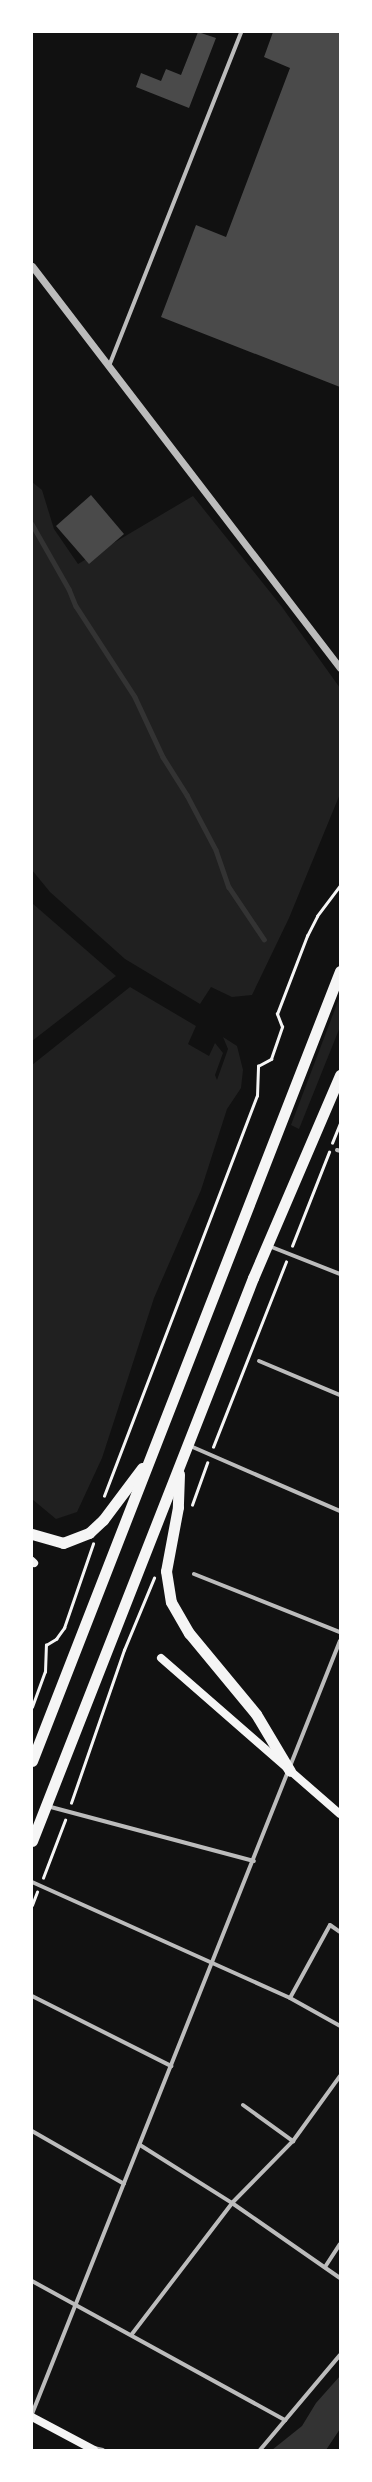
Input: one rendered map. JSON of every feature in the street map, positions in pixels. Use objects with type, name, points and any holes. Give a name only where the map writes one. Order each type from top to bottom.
[{"type":"highway","points":[[32,1760],[340,971]]},
{"type":"highway","points":[[32,1842],[267,1245],[340,1075]]},
{"type":"highway","points":[[32,1534],[63,1543],[89,1533],[103,1520],[151,1457]]},
{"type":"highway","points":[[180,1466],[178,1507],[166,1571],[171,1602],[188,1633],[256,1714],[290,1771]]},
{"type":"main road","points":[[161,1658],[340,1814]]},
{"type":"main road","points":[[32,2417],[92,2449]]},
{"type":"street","points":[[109,367],[241,32]]},
{"type":"street","points":[[32,266],[340,668]]},
{"type":"street","points":[[267,1245],[340,1274]]},
{"type":"street","points":[[259,1361],[340,1395]]},
{"type":"street","points":[[187,1445],[340,1511]]},
{"type":"street","points":[[194,1574],[340,1632]]},
{"type":"street","points":[[32,2414],[290,1771],[340,1641]]},
{"type":"street","points":[[46,1806],[254,1861]]},
{"type":"street","points":[[32,1882],[212,1965],[290,1998],[340,2026]]},
{"type":"street","points":[[290,1998],[330,1925],[340,1932]]},
{"type":"street","points":[[32,1996],[172,2066]]},
{"type":"street","points":[[132,2334],[232,2203],[293,2141],[340,2076]]},
{"type":"street","points":[[243,2105],[293,2141]]},
{"type":"street","points":[[32,2131],[124,2184]]},
{"type":"street","points":[[140,2145],[232,2203],[340,2278]]},
{"type":"street","points":[[325,2268],[340,2244]]},
{"type":"street","points":[[32,2281],[132,2334],[285,2420]]},
{"type":"street","points":[[260,2450],[340,2355]]},
{"type":"street","points":[[92,2449],[103,2450]]},
{"type":"path","points":[[104,1497],[257,1096],[258,1066],[271,1059],[282,1027],[277,1014],[307,936],[318,916],[340,885]]},
{"type":"path","points":[[190,1509],[340,1123]]},
{"type":"path","points":[[32,1707],[45,1672],[46,1645],[56,1639],[64,1628],[94,1543]]},
{"type":"path","points":[[72,1800],[124,1650],[157,1572]]},
{"type":"path","points":[[32,1905],[64,1823]]},
{"type":"shaded area","points":[[32,482],[42,490],[54,529],[78,564],[193,496],[282,607],[340,688],[340,794],[289,918],[252,995],[232,997],[211,987],[200,1004],[125,959],[50,892],[32,870]]},
{"type":"shaded area","points":[[32,903],[116,976],[32,1041]]},
{"type":"shaded area","points":[[130,987],[196,1026],[188,1044],[209,1056],[215,1043],[223,1053],[215,1075],[217,1080],[228,1049],[223,1037],[237,1046],[243,1070],[241,1088],[227,1109],[201,1190],[154,1298],[102,1458],[77,1512],[56,1519],[32,1499],[32,1065]]},
{"type":"shaded area","points":[[340,996],[340,1027],[299,1129],[291,1125]]},
{"type":"shaded area","points":[[340,2376],[340,2429],[326,2450],[272,2450],[302,2426],[316,2403]]},
{"type":"building","points":[[198,32],[216,38],[189,108],[136,87],[141,73],[161,81],[166,69],[181,75]]},
{"type":"building","points":[[273,32],[340,32],[340,387],[161,317],[196,225],[226,237],[290,68],[264,57]]},
{"type":"building","points":[[91,495],[124,534],[89,564],[56,526]]},
{"type":"waterway","points":[[32,524],[69,589],[76,606],[135,697],[163,757],[187,795],[216,850],[229,887],[264,939]]}]
